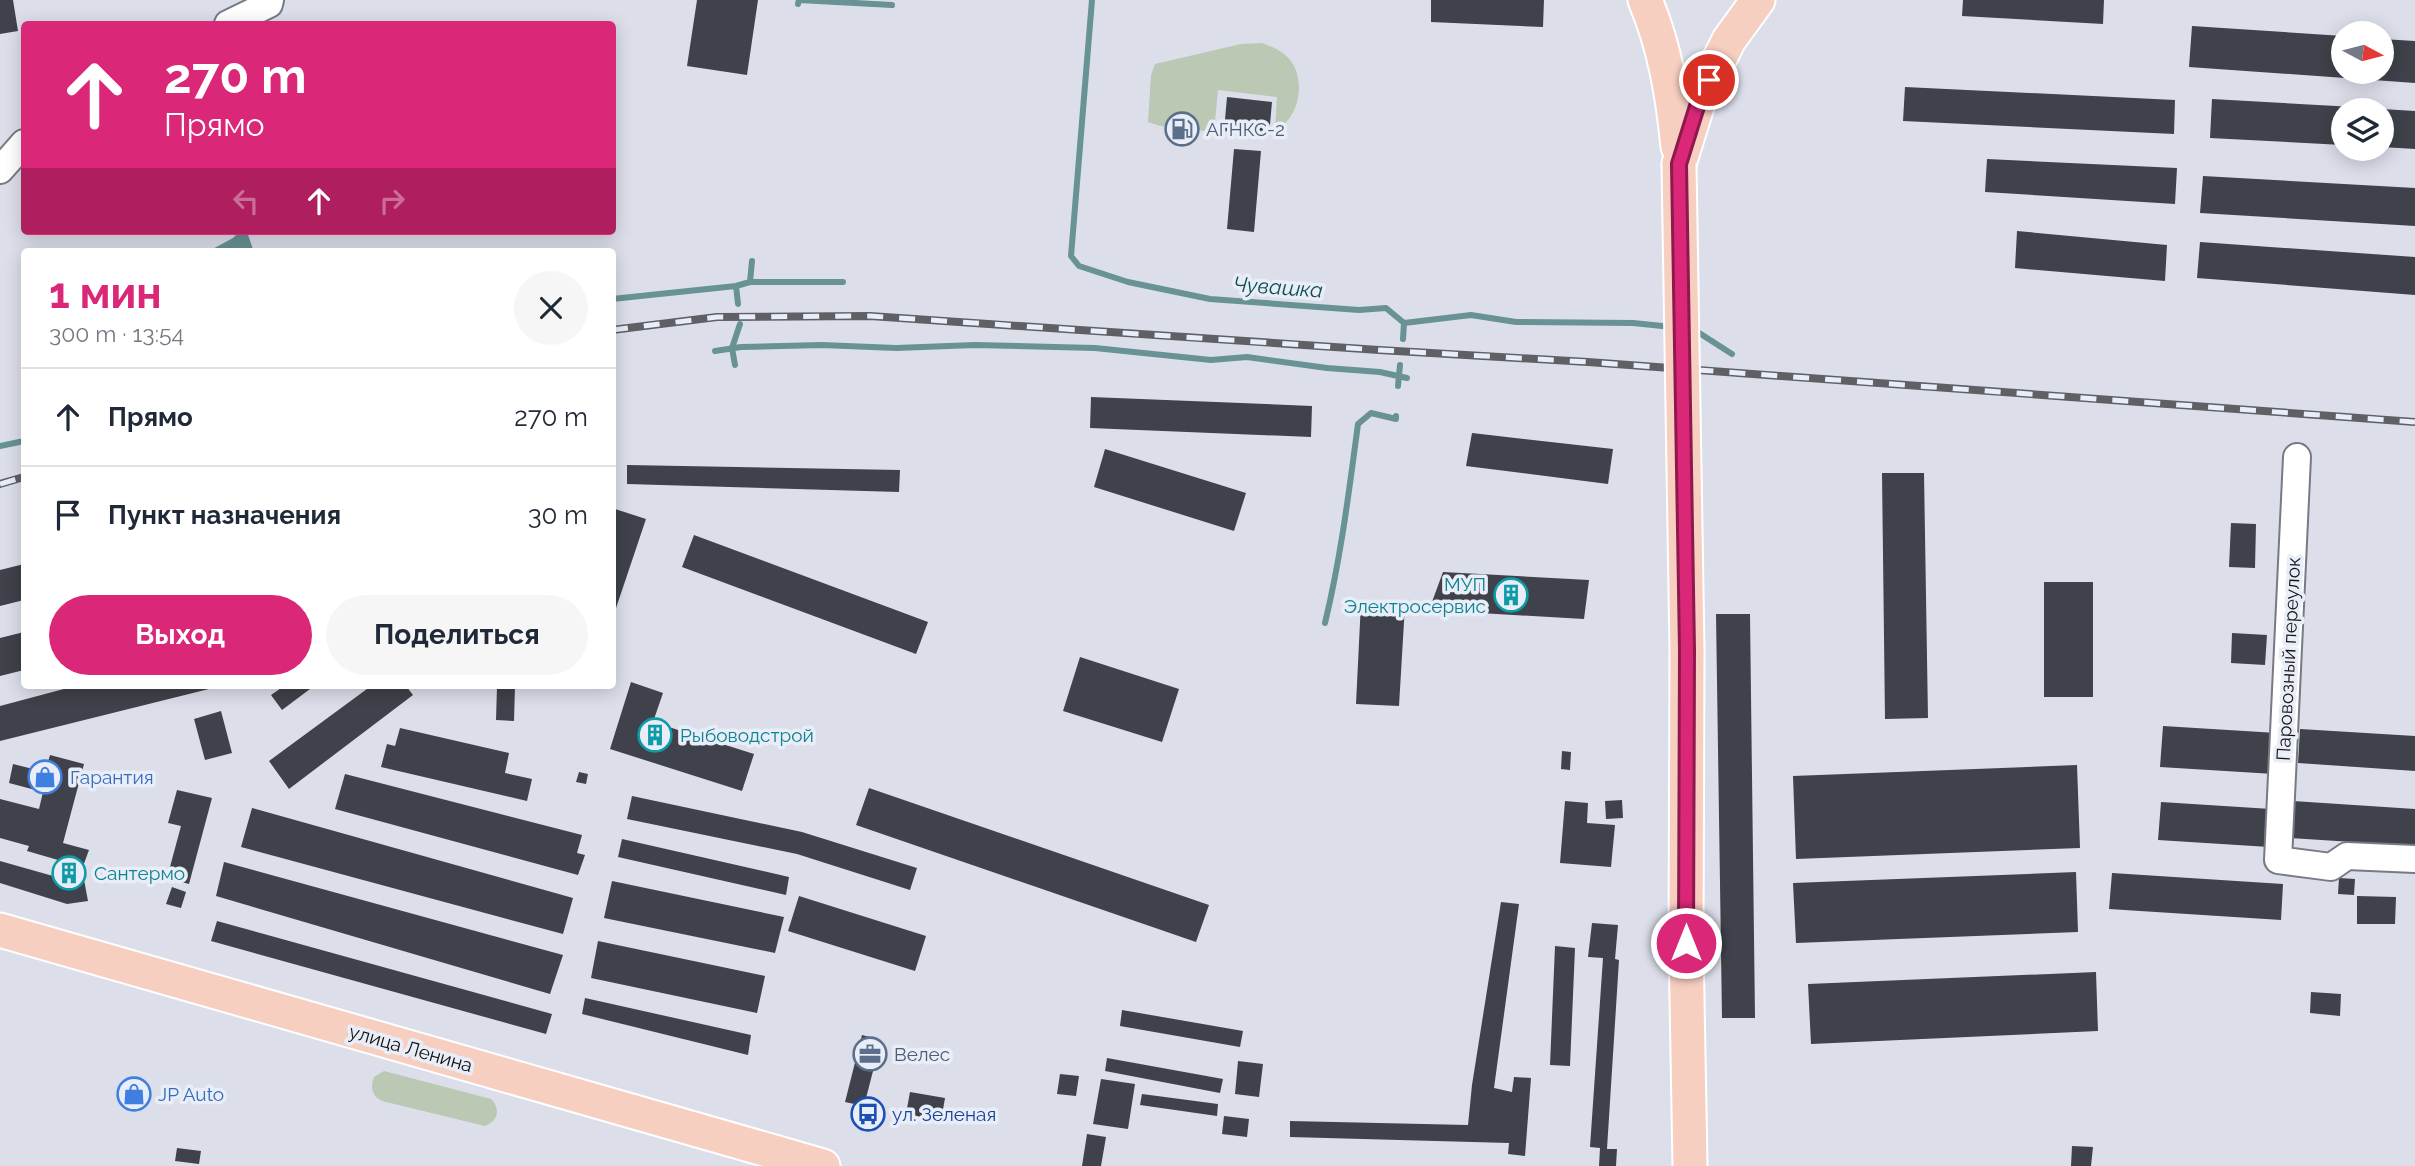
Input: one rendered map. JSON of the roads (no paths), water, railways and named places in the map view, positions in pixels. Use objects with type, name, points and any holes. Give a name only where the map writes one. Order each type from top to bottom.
[{"type":"main road","points":[[1645,0],[1657,28],[1673,96],[1679,164],[1687,650],[1686,943],[1690,1166]]},
{"type":"main road","points":[[1679,164],[1699,100],[1729,40],[1758,0]]},
{"type":"main road","name":"улица Ленина","points":[[0,930],[823,1166]]},
{"type":"street","points":[[234,21],[269,4],[270,0]]},
{"type":"street","points":[[0,170],[21,147]]},
{"type":"street","name":"Паровозный переулок","points":[[2297,457],[2278,860],[2331,867],[2347,856],[2415,859]]},
{"type":"waterway","points":[[798,4],[799,0],[892,5]]},
{"type":"waterway","name":"Чувашка","points":[[1092,0],[1071,256],[1079,266],[1128,282],[1210,299],[1359,310],[1386,308],[1404,323],[1471,315],[1516,322],[1633,323],[1672,327]]},
{"type":"waterway","points":[[616,299],[736,286],[750,282],[752,261]]},
{"type":"waterway","points":[[750,282],[843,282]]},
{"type":"waterway","points":[[736,286],[738,304]]},
{"type":"waterway","points":[[1403,339],[1404,323]]},
{"type":"waterway","points":[[735,365],[732,348],[740,324]]},
{"type":"waterway","name":"Чувашка","points":[[1693,329],[1732,354]]},
{"type":"waterway","points":[[715,351],[741,347],[822,345],[896,348],[975,345],[1095,348],[1211,360],[1247,357],[1380,372],[1407,378]]},
{"type":"waterway","points":[[1398,386],[1400,365]]},
{"type":"waterway","points":[[1325,623],[1340,549],[1358,424],[1371,413],[1396,419],[1396,416]]},
{"type":"waterway","points":[[0,446],[21,442]]},
{"type":"railway","points":[[616,330],[717,317],[870,316],[1588,362],[2415,422]]},
{"type":"railway","points":[[0,484],[21,478]]},
{"type":"place","name":"АГНКС-2","points":[[1182,129]]},
{"type":"place","name":"МУП Электросервис","points":[[1511,595]]},
{"type":"place","name":"Рыбоводстрой","points":[[655,735]]},
{"type":"place","name":"Гарантия","points":[[45,777]]},
{"type":"place","name":"Сантермо","points":[[69,873]]},
{"type":"place","name":"Велес","points":[[870,1054]]},
{"type":"place","name":"JP Auto","points":[[134,1094]]},
{"type":"place","name":"ул. Зеленая","points":[[868,1114]]}]
